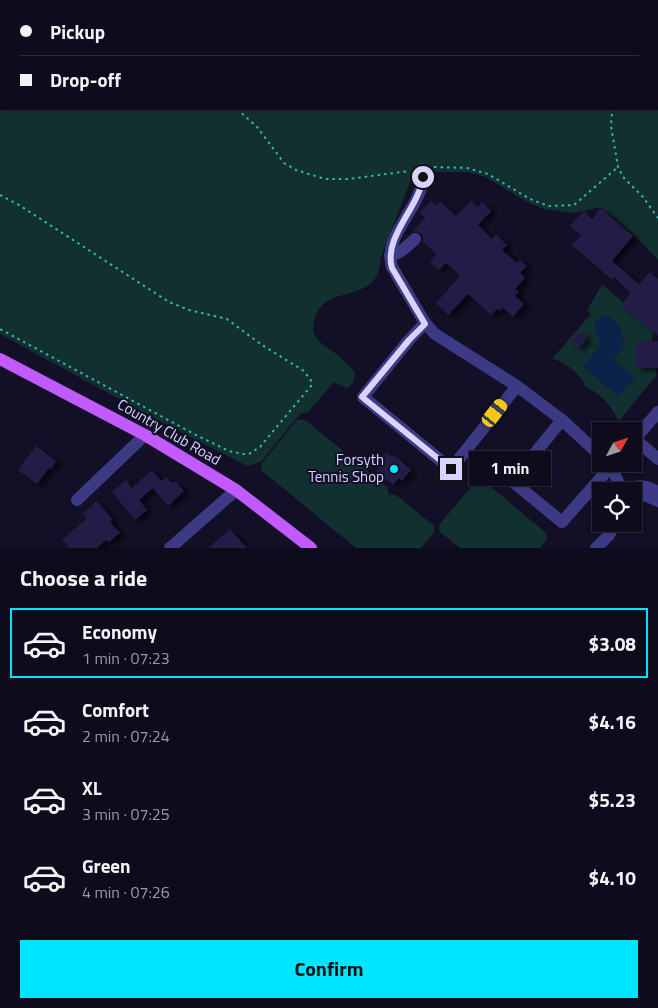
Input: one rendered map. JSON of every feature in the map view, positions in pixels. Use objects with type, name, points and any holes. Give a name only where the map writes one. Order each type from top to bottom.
[{"type":"main road","name":"Country Club Road","points":[[0,360],[145,434],[236,490],[311,548]]},
{"type":"street","points":[[422,169],[422,184],[419,193],[391,246],[390,255],[392,268],[425,324],[435,334],[517,386],[562,420],[592,448]]},
{"type":"street","points":[[390,255],[396,255],[404,250],[415,239]]},
{"type":"street","points":[[425,324],[409,340],[362,397],[451,469],[517,386]]},
{"type":"street","points":[[642,431],[658,412]]},
{"type":"street","points":[[562,420],[512,481],[562,522],[604,472]]},
{"type":"street","points":[[77,500],[145,434]]},
{"type":"street","points":[[642,446],[658,459]]},
{"type":"street","points":[[642,486],[658,492]]},
{"type":"street","points":[[170,548],[236,490]]},
{"type":"street","points":[[642,495],[658,501]]},
{"type":"street","points":[[595,546],[611,532]]},
{"type":"path","points":[[613,110],[611,126],[618,167],[623,178],[643,197],[658,218]]},
{"type":"path","points":[[0,195],[19,205],[169,302],[189,310],[220,317],[233,323],[262,345],[304,371],[312,382],[311,386],[260,447],[249,454],[243,454],[229,451],[194,434],[0,329]]},
{"type":"green space","points":[[0,110],[658,110],[658,260],[634,235],[601,207],[573,213],[544,209],[527,202],[486,177],[467,172],[434,172],[413,175],[381,257],[379,271],[374,280],[357,291],[326,303],[320,308],[315,317],[313,329],[316,337],[339,356],[355,373],[353,383],[347,388],[334,382],[308,412],[300,414],[261,462],[247,466],[152,417],[0,334]]},
{"type":"green space","points":[[603,285],[653,328],[652,341],[658,341],[656,376],[619,421],[605,401],[585,386],[576,373],[561,362],[552,359],[591,314],[587,310]]},
{"type":"green space","points":[[297,420],[305,420],[342,450],[344,458],[351,458],[387,487],[389,495],[396,495],[434,526],[434,532],[421,548],[356,548],[261,470],[262,463]]},
{"type":"green space","points":[[476,481],[484,481],[546,533],[547,539],[540,548],[460,548],[440,532],[439,525]]},
{"type":"water","points":[[607,316],[612,318],[621,329],[623,339],[623,349],[613,359],[635,377],[619,397],[583,367],[600,345],[594,329],[596,321]]},
{"type":"building","points":[[431,201],[436,205],[440,201],[456,216],[471,201],[478,207],[482,202],[491,211],[478,225],[492,239],[496,234],[507,245],[502,250],[517,263],[520,260],[527,266],[520,273],[525,278],[515,289],[519,292],[515,296],[524,304],[513,317],[503,308],[500,311],[497,309],[491,315],[468,294],[448,315],[436,303],[460,276],[446,263],[439,270],[430,262],[436,254],[423,242],[421,233],[413,231],[425,218],[419,213]]},
{"type":"building","points":[[601,208],[633,236],[612,261],[639,284],[650,272],[658,279],[658,336],[621,305],[631,293],[614,277],[612,280],[572,245],[581,235],[570,226],[584,211],[592,219]]},
{"type":"building","points":[[580,332],[587,338],[578,349],[571,343]]},
{"type":"building","points":[[636,341],[658,341],[658,368],[636,368]]},
{"type":"building","points":[[36,446],[56,461],[37,484],[18,470]]},
{"type":"building","name":"Forsyth Tennis Shop","points":[[386,452],[391,456],[397,457],[411,470],[402,481],[399,478],[393,485],[376,472],[382,465],[378,462]]},
{"type":"building","points":[[152,470],[161,481],[166,477],[172,483],[175,481],[184,491],[168,506],[153,488],[139,500],[147,510],[135,520],[112,492],[126,480],[132,488]]},
{"type":"building","points":[[97,501],[113,520],[110,522],[120,533],[109,542],[106,540],[97,548],[69,548],[62,540],[87,518],[83,513]]},
{"type":"building","points":[[230,529],[247,548],[208,548]]},
{"type":"place","name":"Forsyth Tennis Shop","points":[[394,469]]},
{"type":"route","points":[[423,177],[419,193],[391,246],[390,259],[392,268],[425,324],[409,340],[362,397],[451,469]]}]
